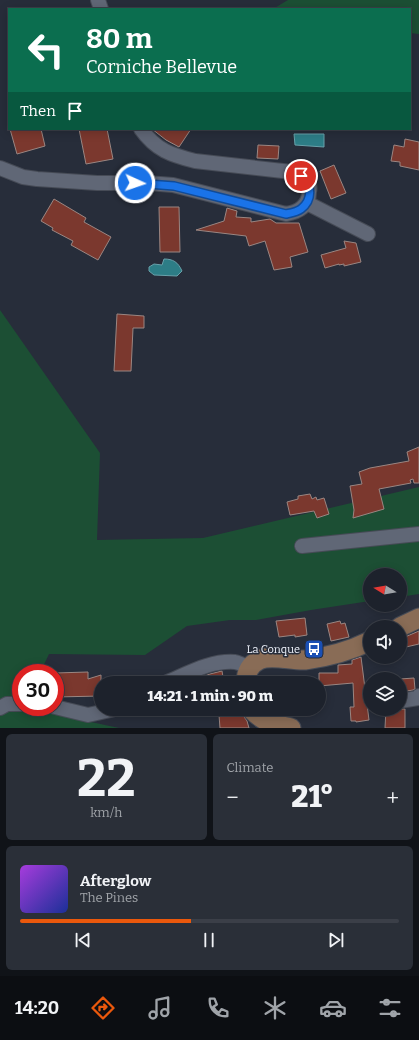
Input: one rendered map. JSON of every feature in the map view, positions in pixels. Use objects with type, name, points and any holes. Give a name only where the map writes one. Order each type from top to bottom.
[{"type":"street","points":[[0,168],[23,177],[37,179],[97,183],[147,183],[174,186],[286,214],[301,210],[307,203],[310,187],[307,180],[292,172],[195,161],[179,157],[158,147],[149,140],[142,130]]},
{"type":"street","points":[[307,203],[368,234]]},
{"type":"street","points":[[302,546],[419,534]]},
{"type":"street","points":[[407,624],[419,618]]},
{"type":"street","points":[[182,676],[207,666],[236,662],[248,675],[258,660],[266,658],[304,660],[328,656],[363,644]]},
{"type":"street","points":[[407,700],[418,698],[419,696]]},
{"type":"street","points":[[0,708],[7,704],[12,704]]},
{"type":"street","points":[[64,709],[88,716],[94,714]]},
{"type":"street","points":[[259,716],[263,720],[291,728]]},
{"type":"green space","points":[[288,0],[419,0],[419,34],[411,33],[411,8],[275,8]]},
{"type":"green space","points":[[0,310],[100,453],[97,540],[203,538],[419,487],[419,594],[407,596],[407,568],[363,568],[363,602],[256,620],[230,620],[187,626],[145,655],[49,654],[44,664],[12,664],[12,716],[63,716],[119,728],[0,728]]},
{"type":"water","points":[[294,134],[324,134],[324,147],[295,145]]},
{"type":"water","points":[[164,259],[175,262],[179,265],[182,271],[177,276],[154,275],[149,271],[149,267],[154,264],[162,265]]},
{"type":"building","points":[[10,130],[41,130],[45,146],[17,154]]},
{"type":"building","points":[[79,130],[107,130],[113,159],[86,164]]},
{"type":"building","points":[[153,130],[190,130],[179,147],[166,140]]},
{"type":"building","points":[[405,139],[419,142],[419,170],[400,166],[400,162],[391,161],[394,145],[404,147]]},
{"type":"building","points":[[258,145],[279,146],[278,159],[257,158]]},
{"type":"building","points":[[334,165],[346,193],[331,199],[320,171]]},
{"type":"building","points":[[54,199],[86,218],[84,222],[111,237],[98,260],[71,245],[73,241],[52,230],[53,228],[41,221]]},
{"type":"building","points":[[159,207],[179,207],[180,252],[160,252]]},
{"type":"building","points":[[227,208],[237,211],[236,217],[251,218],[251,222],[270,219],[276,223],[299,223],[308,252],[290,257],[292,267],[274,270],[265,241],[249,246],[246,236],[196,230],[224,221]]},
{"type":"building","points":[[344,241],[356,243],[361,262],[344,266],[344,264],[339,264],[325,268],[321,255],[346,248]]},
{"type":"building","points":[[117,314],[144,316],[144,328],[133,328],[131,371],[114,371]]},
{"type":"building","points":[[419,447],[419,483],[414,483],[413,479],[410,480],[411,483],[379,489],[384,509],[353,518],[354,510],[350,486],[362,484],[359,472],[370,468],[409,461],[407,452]]},
{"type":"building","points":[[310,494],[312,499],[316,497],[317,500],[324,498],[329,514],[317,518],[314,511],[290,515],[287,502],[298,499],[298,496]]},
{"type":"building","points":[[305,618],[307,635],[279,637],[276,621]]},
{"type":"building","points":[[340,621],[341,624],[345,623],[349,637],[331,641],[327,624]]},
{"type":"building","points":[[419,631],[419,644],[407,647],[407,636]]},
{"type":"building","points":[[361,657],[363,673],[363,716],[368,716],[369,720],[356,722],[351,721],[350,707],[354,707],[353,683],[326,685],[326,676],[319,676],[319,673],[338,673],[338,665],[352,664],[352,660]]},
{"type":"building","points":[[222,671],[223,676],[205,676]]},
{"type":"building","points":[[88,672],[88,679],[94,677],[94,696],[64,697],[64,673]]},
{"type":"building","points":[[407,678],[414,678],[415,689],[407,691]]},
{"type":"building","points":[[219,716],[243,716],[249,728],[220,728]]},
{"type":"building","points":[[386,716],[405,716],[405,728],[385,728]]},
{"type":"place","name":"La Conque","points":[[314,649]]},
{"type":"route","points":[[135,183],[174,186],[286,214],[301,210],[307,203],[310,187],[307,180],[301,176]]}]
